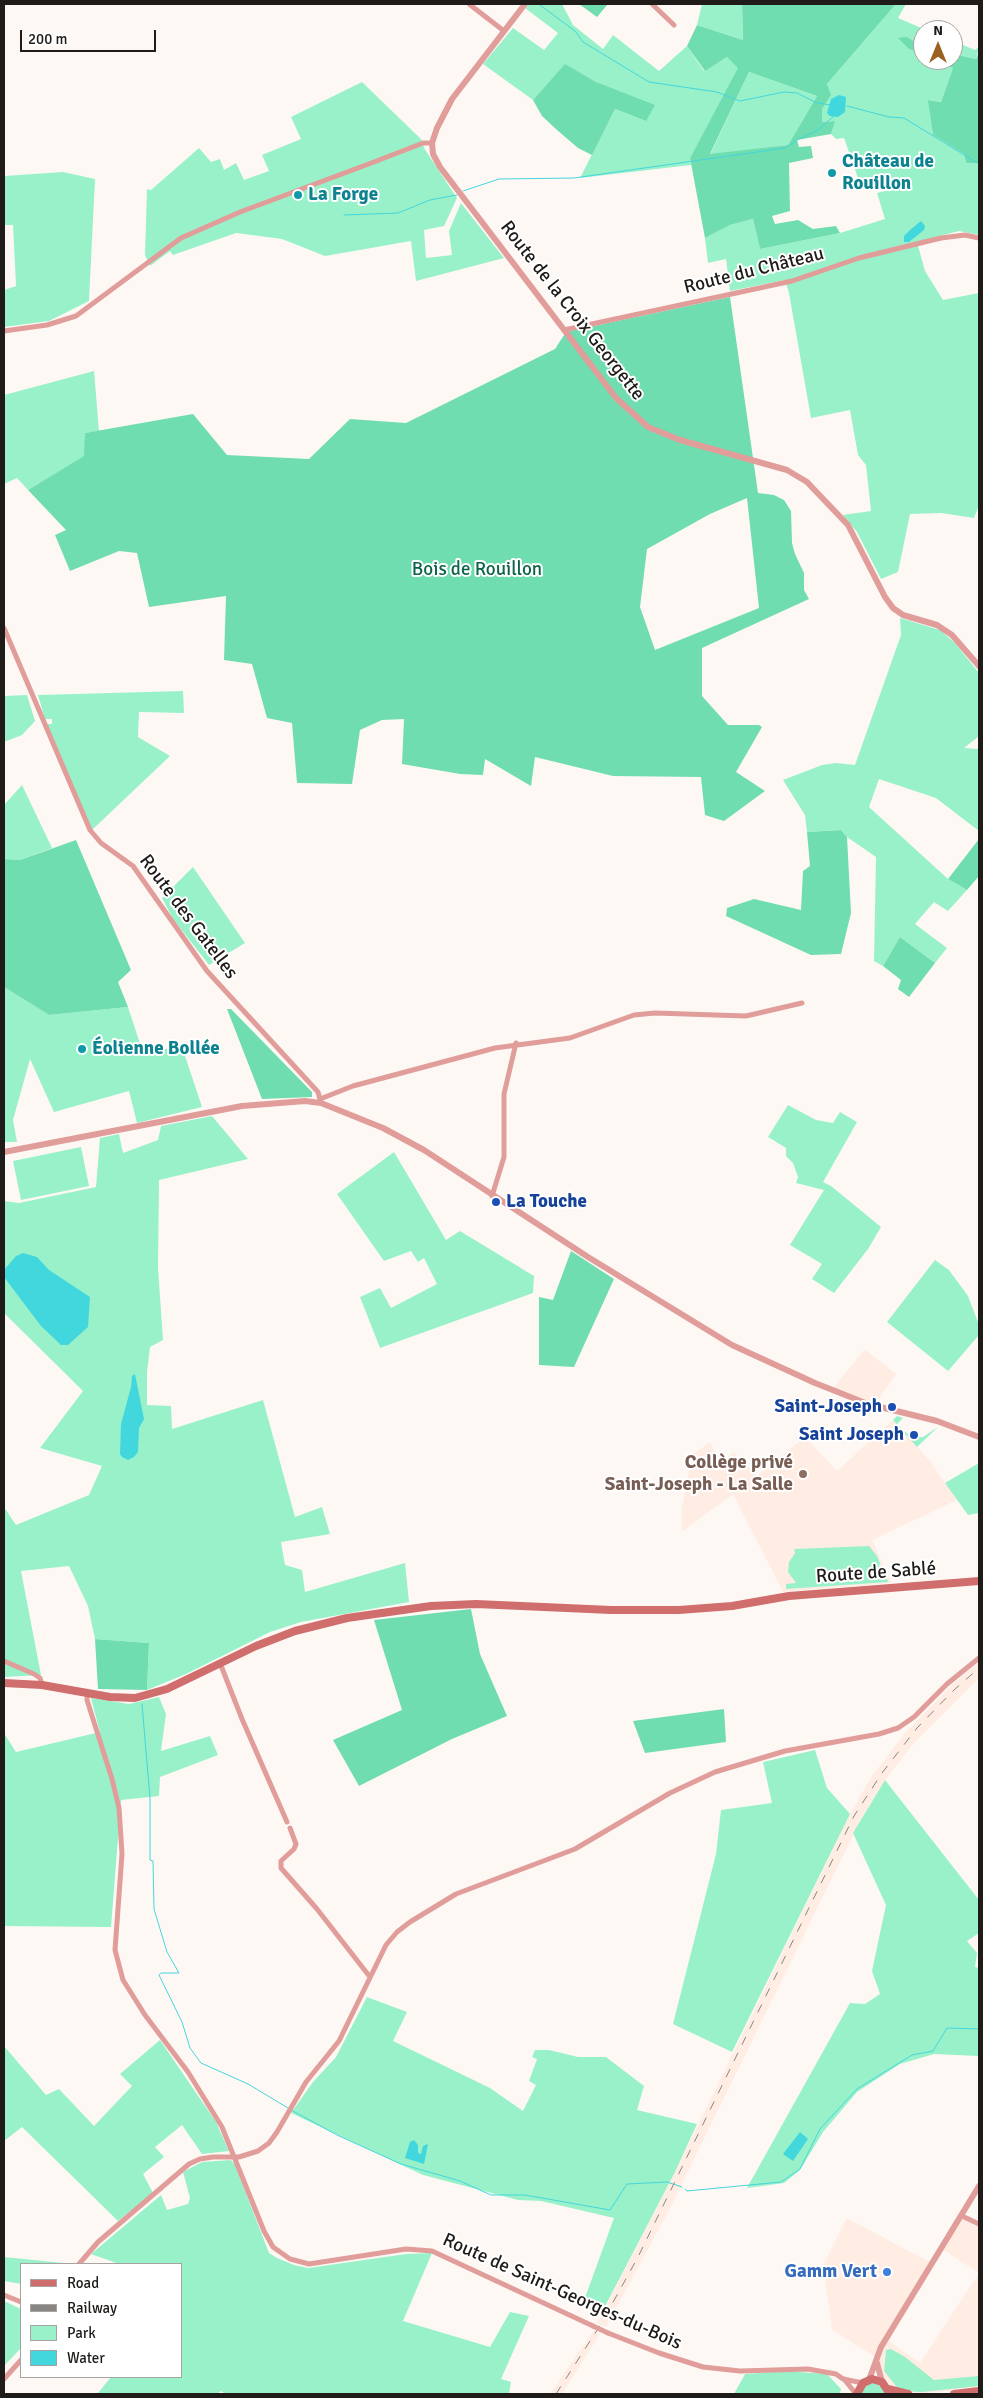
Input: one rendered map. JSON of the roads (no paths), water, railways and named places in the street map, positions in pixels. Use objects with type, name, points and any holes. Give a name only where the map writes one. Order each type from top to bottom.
[{"type":"main road","name":"Route de Sablé","points":[[4,1683],[42,1685],[124,1699],[151,1695],[266,1641],[295,1631],[347,1618],[431,1606],[476,1604],[611,1610],[671,1610],[714,1608],[776,1597],[979,1581]]},
{"type":"main road","points":[[857,2394],[866,2382],[882,2382],[889,2391],[908,2394]]},
{"type":"main road","points":[[954,2394],[979,2391]]},
{"type":"street","points":[[469,4],[488,21],[504,31]]},
{"type":"street","points":[[4,332],[46,325],[76,316],[182,238],[240,212],[423,143],[432,143],[452,99],[525,4]]},
{"type":"street","points":[[652,4],[674,25]]},
{"type":"street","name":"Route de la Croix Georgette","points":[[432,143],[433,154],[440,167],[616,398],[648,427],[680,440],[787,470],[807,482],[848,525],[885,597],[893,608],[903,615],[937,625],[952,636],[979,666]]},
{"type":"street","name":"Route du Château","points":[[564,330],[792,281],[859,258],[941,238],[966,235],[979,238]]},
{"type":"street","name":"Route des Gatelles","points":[[4,628],[90,830],[101,843],[133,866],[207,971],[318,1092],[321,1101]]},
{"type":"street","points":[[4,1152],[242,1106],[321,1101],[370,1081],[516,1044],[558,1041],[634,1015],[655,1013],[746,1016],[802,1003]]},
{"type":"street","points":[[492,1196],[504,1157],[504,1094],[516,1044]]},
{"type":"street","points":[[321,1101],[405,1139],[492,1196],[732,1345],[852,1398],[937,1421],[979,1437]]},
{"type":"street","points":[[80,2263],[98,2242],[190,2164],[206,2158],[236,2157],[258,2151],[269,2143],[306,2082],[340,2041],[386,1945],[397,1932],[456,1894],[574,1849],[670,1793],[714,1772],[770,1754],[879,1734],[898,1728],[914,1717],[947,1684],[979,1658]]},
{"type":"street","points":[[4,1661],[34,1674],[40,1678],[42,1685]]},
{"type":"street","points":[[220,1663],[287,1822]]},
{"type":"street","name":"Route de Saint-Georges-du-Bois","points":[[87,1693],[87,1700],[112,1779],[119,1808],[122,1854],[115,1950],[119,1970],[127,1990],[209,2103],[236,2157],[273,2247],[290,2259],[302,2263],[317,2263],[406,2249],[432,2251],[592,2326],[659,2353],[703,2367],[740,2371],[804,2368],[836,2374],[857,2394]]},
{"type":"street","points":[[290,1828],[296,1844],[294,1849],[281,1861],[281,1868],[317,1909],[370,1978]]},
{"type":"street","points":[[866,2382],[886,2339],[979,2186]]},
{"type":"street","points":[[962,2216],[979,2224]]},
{"type":"street","points":[[4,2294],[20,2302]]},
{"type":"street","points":[[4,2379],[20,2361]]},
{"type":"street","points":[[876,2362],[882,2382]]},
{"type":"street","name":"Route de Saint-Georges-du-Bois","points":[[843,2379],[866,2382]]},
{"type":"water","points":[[839,95],[846,97],[845,112],[838,117],[830,116],[827,113],[831,99]]},
{"type":"water","points":[[921,221],[925,226],[924,230],[909,242],[904,242],[904,236]]},
{"type":"water","points":[[23,1253],[37,1257],[49,1270],[90,1297],[88,1327],[68,1345],[61,1345],[41,1326],[4,1277],[4,1270],[16,1256]]},
{"type":"water","points":[[135,1374],[144,1419],[139,1428],[138,1452],[128,1460],[120,1454],[121,1424],[132,1376]]},
{"type":"water","points":[[800,2132],[808,2139],[793,2161],[783,2154]]},
{"type":"water","points":[[414,2140],[418,2145],[418,2153],[421,2154],[423,2146],[428,2144],[424,2164],[405,2158],[410,2142]]},
{"type":"waterway","points":[[540,5],[575,31],[583,42],[649,82],[717,92],[740,101],[784,92],[797,93],[817,103],[831,105]]},
{"type":"waterway","points":[[847,106],[889,117],[904,118],[979,164]]},
{"type":"waterway","points":[[463,191],[499,179],[574,178],[785,148],[818,130],[834,116]]},
{"type":"waterway","points":[[344,215],[398,213],[430,200],[457,195]]},
{"type":"waterway","points":[[142,1704],[150,1798],[150,1860],[153,1861],[154,1909],[167,1952],[179,1973],[161,1973],[159,1975],[182,2022],[190,2048],[201,2063],[248,2084],[288,2108]]},
{"type":"waterway","points":[[685,2189],[687,2191],[781,2182],[800,2169],[820,2129],[857,2089],[912,2055],[933,2051],[947,2028],[979,2029]]},
{"type":"waterway","points":[[291,2110],[337,2135],[401,2164],[460,2181],[491,2195],[525,2195],[610,2210],[627,2184],[667,2182],[682,2187]]},
{"type":"railway","points":[[556,2394],[601,2324],[638,2257],[854,1816],[882,1773],[917,1728],[954,1690],[979,1668]]},
{"type":"place","name":"Château de Rouillon","points":[[832,173]]},
{"type":"place","name":"La Forge","points":[[298,195]]},
{"type":"place","name":"Éolienne Bollée","points":[[82,1049]]},
{"type":"place","name":"La Touche","points":[[496,1202]]},
{"type":"place","name":"Saint-Joseph","points":[[892,1407]]},
{"type":"place","name":"Saint Joseph","points":[[914,1435]]},
{"type":"place","name":"Collège privé Saint-Joseph - La Salle","points":[[803,1474]]},
{"type":"place","name":"Gamm Vert","points":[[887,2272]]},
{"type":"park label","name":"Bois de Rouillon","points":[[477,570]]}]
